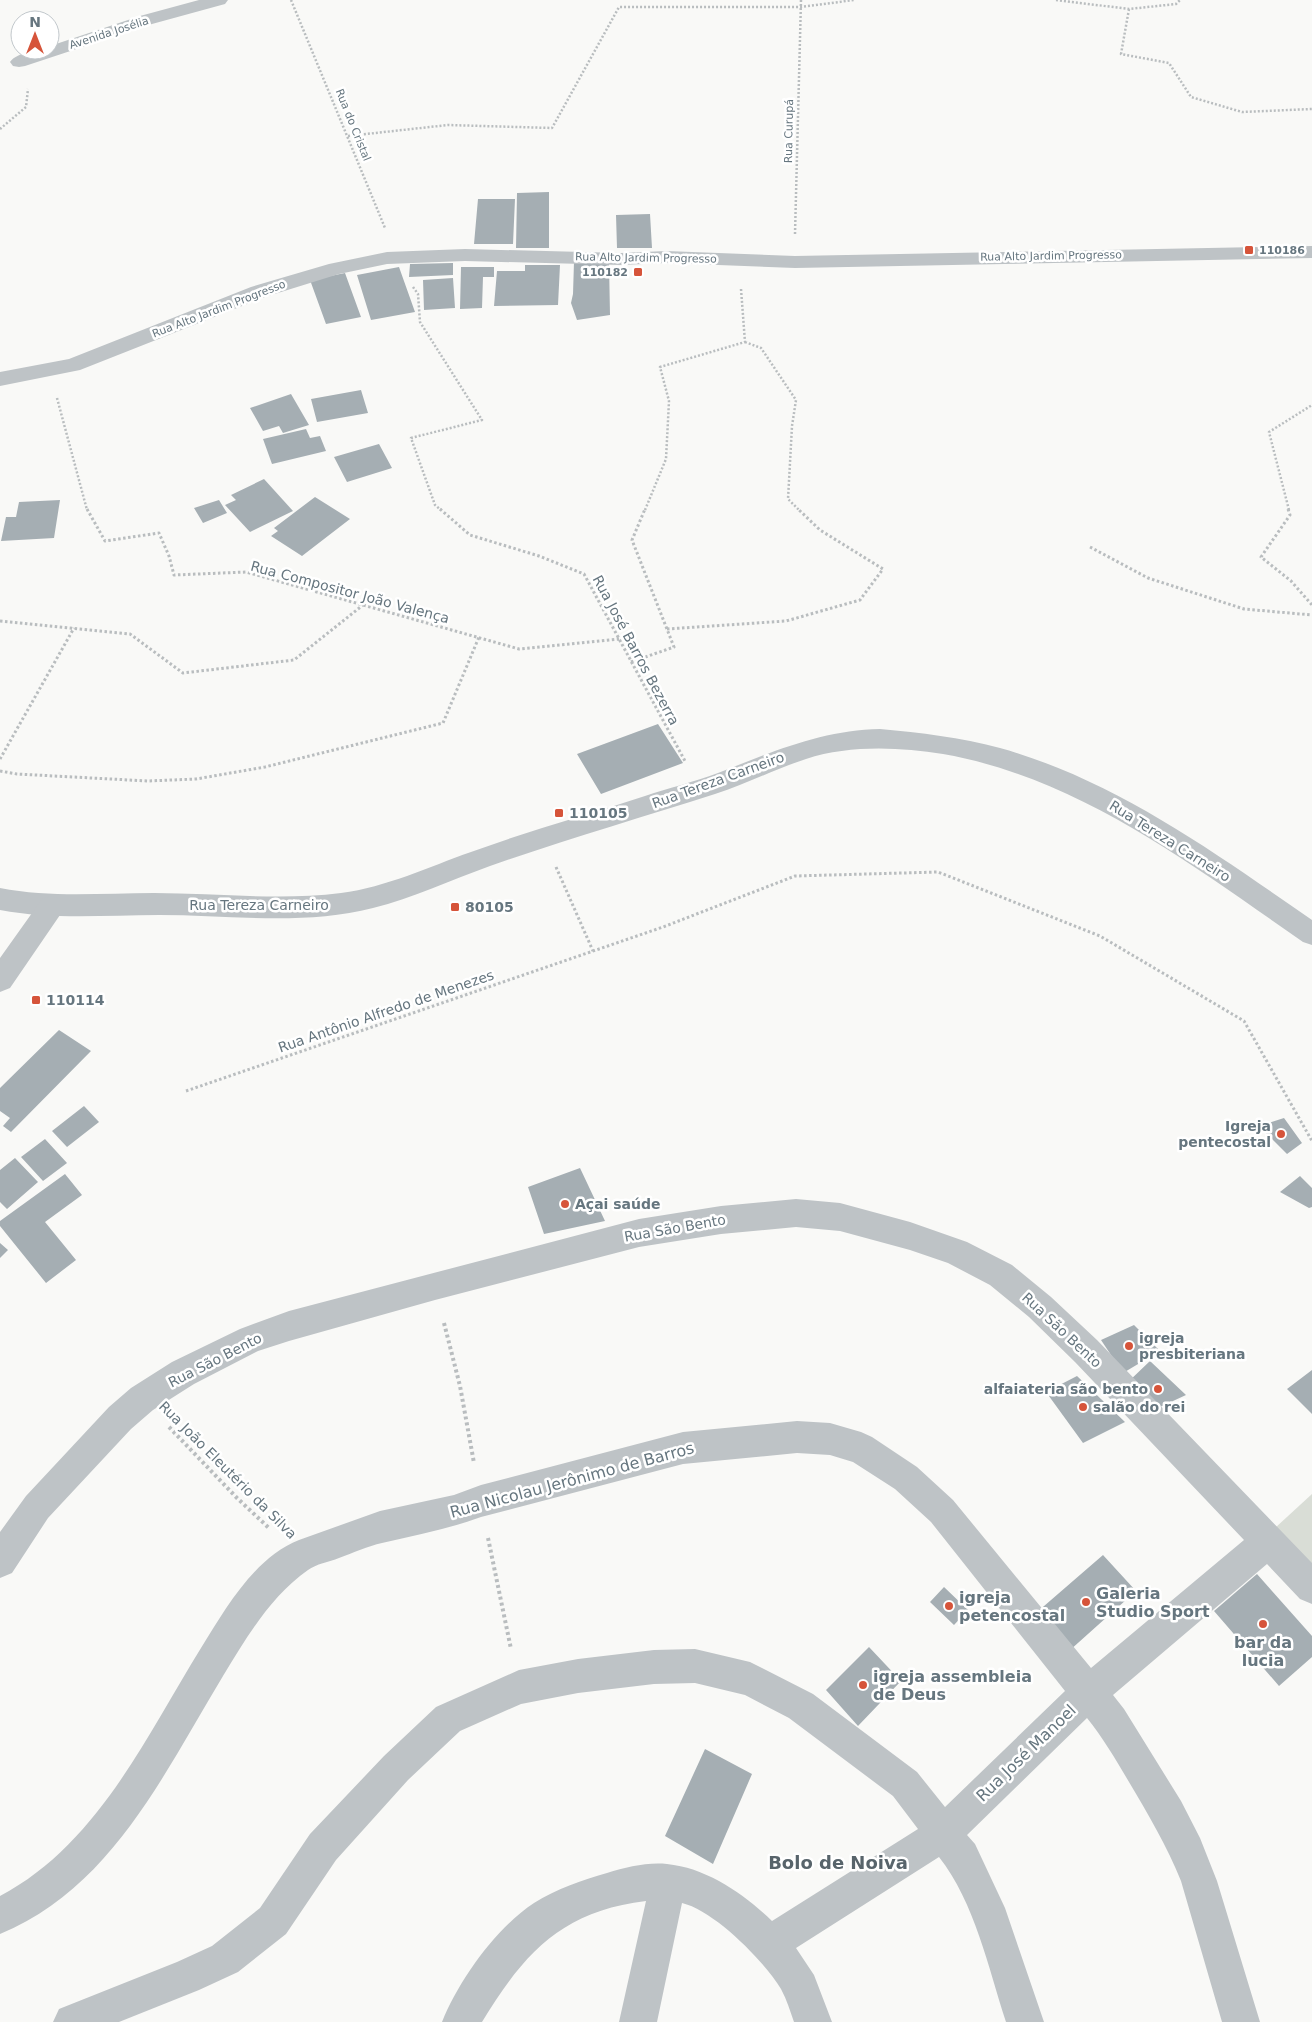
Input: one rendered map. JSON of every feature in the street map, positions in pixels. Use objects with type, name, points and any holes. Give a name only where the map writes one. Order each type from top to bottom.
[{"type":"street","name":"Avenida Josélia","points":[[19,62],[146,20],[219,0]]},
{"type":"street","name":"Rua Alto Jardim Progresso","points":[[0,379],[73,365],[258,292],[336,268],[395,258],[465,255],[622,259],[666,257],[794,262],[1312,252]]},
{"type":"street","name":"Rua Tereza Carneiro","points":[[0,899],[18,904],[51,907],[160,904],[259,908],[338,905],[374,897],[722,781],[796,751],[834,742],[881,739],[961,748],[1020,763],[1100,798],[1147,823],[1194,852],[1312,934]]},
{"type":"street","points":[[0,980],[51,907]]},
{"type":"street","name":"Rua São Bento","points":[[0,1561],[37,1507],[120,1418],[142,1400],[183,1373],[251,1339],[289,1326],[529,1260],[639,1233],[721,1220],[796,1214],[840,1217],[910,1236],[956,1252],[1001,1275],[1040,1307],[1086,1351],[1312,1587]]},
{"type":"street","name":"Rua Nicolau Jerônimo de Barros","points":[[0,1916],[19,1906],[62,1875],[97,1840],[146,1774],[238,1620],[268,1582],[299,1556],[380,1527],[454,1511],[481,1501],[683,1448],[768,1438],[830,1439],[861,1448],[869,1453],[906,1478],[942,1511],[1117,1730],[1168,1814],[1187,1851],[1199,1881],[1241,2022]]},
{"type":"street","name":"Rua José Manoel","points":[[769,1944],[943,1834],[1088,1693],[1268,1541]]},
{"type":"street","points":[[72,2022],[186,1977],[225,1959],[273,1921],[322,1847],[396,1768],[448,1719],[519,1687],[578,1676],[654,1667],[695,1666],[750,1679],[801,1706],[905,1784],[962,1857],[987,1908],[1024,2022]]},
{"type":"street","points":[[638,2022],[668,1882]]},
{"type":"street","points":[[461,2022],[487,1980],[539,1922],[572,1901],[631,1884],[668,1882],[685,1885],[713,1898],[754,1928],[791,1972],[813,2022]]},
{"type":"path","name":"Rua do Cristal","points":[[291,0],[348,136],[395,258],[418,294],[420,322],[482,420],[411,438],[435,505],[470,535]]},
{"type":"path","name":"Rua Curupá","points":[[794,262],[801,0]]},
{"type":"path","points":[[348,136],[448,125],[552,128],[618,7],[801,7],[854,0]]},
{"type":"path","points":[[1056,0],[1129,9],[1176,4],[1180,0]]},
{"type":"path","points":[[1129,9],[1120,54],[1169,63],[1191,97],[1242,112],[1312,109]]},
{"type":"path","points":[[0,129],[26,106],[28,88],[19,62]]},
{"type":"path","points":[[740,261],[745,342]]},
{"type":"path","points":[[631,662],[674,647],[632,540],[666,459],[669,401],[660,367],[745,342],[761,348],[796,400],[792,426],[788,500],[820,530],[883,569],[860,600],[786,621],[667,629]]},
{"type":"path","name":"Rua Compositor João Valença","points":[[49,369],[88,514],[106,541],[159,534],[169,556],[174,575],[246,572],[519,649],[619,639]]},
{"type":"path","points":[[1312,405],[1269,432],[1290,515],[1261,557],[1291,581],[1312,605]]},
{"type":"path","name":"Rua José Barros Bezerra","points":[[470,535],[538,556],[584,574],[700,788]]},
{"type":"path","points":[[1090,548],[1148,578],[1244,609],[1312,615]]},
{"type":"path","points":[[0,621],[130,634],[183,673],[294,660],[364,605]]},
{"type":"path","points":[[0,759],[74,628]]},
{"type":"path","points":[[0,771],[17,774],[148,781],[196,779],[265,767],[443,723],[479,637]]},
{"type":"path","points":[[544,839],[593,951]]},
{"type":"path","name":"Rua Antônio Alfredo de Menezes","points":[[186,1091],[593,951],[795,876],[938,872],[1100,936],[1244,1021],[1312,1141]]},
{"type":"path","name":"Rua João Eleutério da Silva","points":[[142,1400],[237,1498],[299,1556]]},
{"type":"shaded area","points":[[1312,1494],[1312,1568],[1275,1528]]},
{"type":"building","points":[[549,192],[549,248],[516,248],[517,193]]},
{"type":"building","points":[[478,199],[515,199],[513,244],[474,244]]},
{"type":"building","points":[[650,214],[652,248],[617,248],[616,215]]},
{"type":"building","points":[[574,262],[609,262],[610,315],[577,320],[571,303]]},
{"type":"building","points":[[453,263],[453,275],[409,277],[410,264]]},
{"type":"building","points":[[525,265],[560,265],[558,305],[494,306],[497,271],[525,271]]},
{"type":"building","points":[[399,267],[415,312],[371,320],[357,275]]},
{"type":"building","points":[[461,267],[494,267],[494,277],[483,277],[482,308],[460,309]]},
{"type":"building","points":[[345,273],[361,317],[326,324],[310,280]]},
{"type":"building","points":[[453,278],[455,308],[424,310],[423,280]]},
{"type":"building","points":[[361,390],[368,413],[317,422],[311,399]]},
{"type":"building","points":[[291,394],[309,425],[283,433],[279,426],[263,431],[250,408]]},
{"type":"building","points":[[306,429],[310,438],[320,436],[326,451],[272,464],[263,439]]},
{"type":"building","points":[[379,444],[392,468],[347,482],[334,457]]},
{"type":"building","points":[[264,479],[293,511],[250,532],[225,505],[236,500],[231,495]]},
{"type":"building","points":[[315,497],[350,519],[302,556],[271,536],[278,531],[274,528]]},
{"type":"building","points":[[60,500],[54,538],[1,541],[6,517],[16,517],[19,502]]},
{"type":"building","points":[[219,500],[227,513],[203,523],[194,508]]},
{"type":"building","points":[[658,724],[683,763],[601,794],[577,754]]},
{"type":"building","points":[[59,1030],[91,1051],[11,1132],[3,1126],[10,1118],[0,1111],[0,1088]]},
{"type":"building","points":[[84,1106],[99,1122],[67,1147],[52,1131]]},
{"type":"building","name":"Igreja pentecostal","points":[[1284,1118],[1302,1143],[1287,1154],[1259,1126]]},
{"type":"building","points":[[45,1139],[67,1163],[43,1181],[21,1157]]},
{"type":"building","points":[[15,1158],[38,1182],[7,1209],[0,1202],[0,1170]]},
{"type":"building","name":"Açai saúde","points":[[580,1168],[605,1221],[544,1234],[528,1187]]},
{"type":"building","points":[[65,1174],[82,1195],[45,1222],[76,1260],[46,1283],[0,1226],[0,1221]]},
{"type":"building","points":[[1300,1176],[1312,1188],[1312,1207],[1309,1208],[1280,1192]]},
{"type":"building","points":[[0,1243],[8,1250],[0,1258]]},
{"type":"building","name":"igreja presbiteriana","points":[[1134,1325],[1160,1351],[1123,1373],[1101,1340]]},
{"type":"building","name":"alfaiateria são bento","points":[[1150,1361],[1186,1395],[1160,1407],[1127,1383]]},
{"type":"building","points":[[1312,1370],[1312,1414],[1287,1389]]},
{"type":"building","name":"salão do rei","points":[[1077,1376],[1125,1422],[1083,1443],[1046,1392]]},
{"type":"building","name":"Galeria Studio Sport","points":[[1103,1555],[1136,1591],[1069,1651],[1036,1613]]},
{"type":"building","name":"bar da lucia","points":[[1257,1574],[1312,1636],[1312,1657],[1279,1686],[1214,1611]]},
{"type":"building","name":"igreja petencostal","points":[[944,1587],[968,1610],[954,1625],[930,1602]]},
{"type":"building","name":"igreja assembleia de Deus","points":[[869,1647],[901,1681],[858,1726],[826,1690]]},
{"type":"building","points":[[705,1749],[752,1774],[713,1864],[665,1836]]},
{"type":"place","name":"110186","points":[[1249,250]]},
{"type":"place","name":"110182","points":[[638,272]]},
{"type":"place","name":"110105","points":[[559,813]]},
{"type":"place","name":"80105","points":[[455,907]]},
{"type":"place","name":"110114","points":[[36,1000]]},
{"type":"place","name":"Igreja pentecostal","points":[[1281,1134]]},
{"type":"place","name":"Açai saúde","points":[[565,1204]]},
{"type":"place","name":"igreja presbiteriana","points":[[1129,1346]]},
{"type":"place","name":"alfaiateria são bento","points":[[1158,1389]]},
{"type":"place","name":"salão do rei","points":[[1083,1407]]},
{"type":"place","name":"Galeria Studio Sport","points":[[1086,1602]]},
{"type":"place","name":"igreja petencostal","points":[[949,1606]]},
{"type":"place","name":"bar da lucia","points":[[1263,1624]]},
{"type":"place","name":"igreja assembleia de Deus","points":[[863,1685]]},
{"type":"district","name":"Bolo de Noiva","points":[[838,1862]]}]
